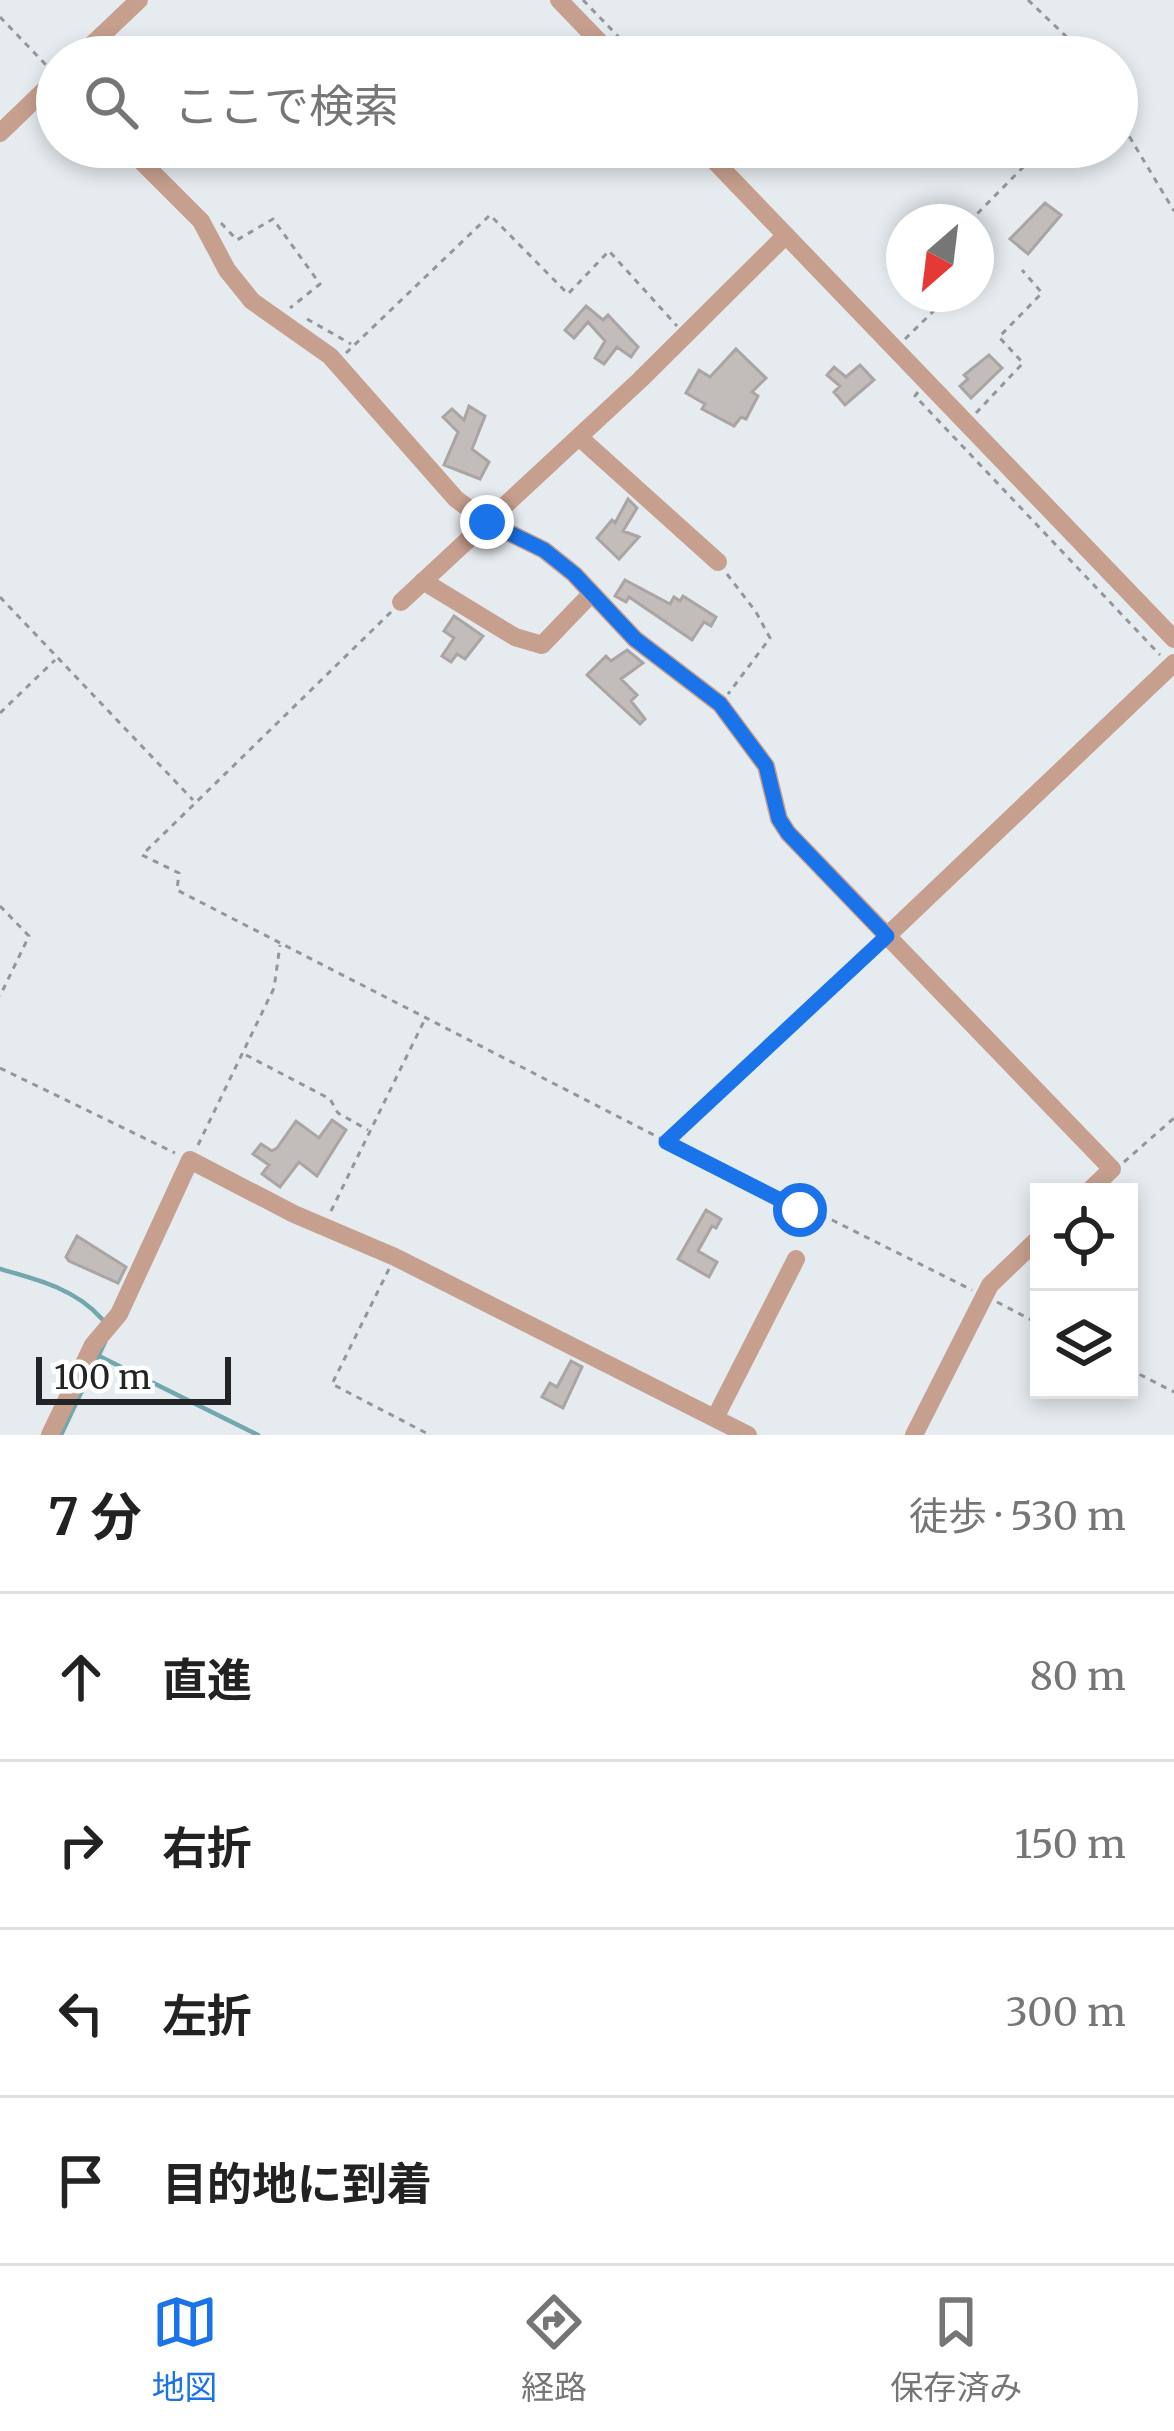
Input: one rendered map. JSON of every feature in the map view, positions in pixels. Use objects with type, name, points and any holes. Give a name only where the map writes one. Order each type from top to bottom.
[{"type":"street","points":[[101,36],[139,0]]},
{"type":"street","points":[[559,0],[594,36]]},
{"type":"street","points":[[0,133],[36,98]]},
{"type":"street","points":[[148,168],[200,221],[226,270],[252,301],[336,362],[456,499],[487,522],[544,550],[635,639],[720,704],[766,766],[776,808],[788,833],[1112,1169],[1097,1183]]},
{"type":"street","points":[[721,168],[1174,639]]},
{"type":"street","points":[[401,602],[786,235]]},
{"type":"street","points":[[579,437],[718,562]]},
{"type":"street","points":[[423,581],[515,637],[542,645],[591,594]]},
{"type":"street","points":[[887,936],[1172,664]]},
{"type":"street","points":[[50,1435],[93,1345],[119,1315],[190,1160],[293,1214],[395,1257],[748,1435]]},
{"type":"street","points":[[914,1435],[990,1285],[1030,1247]]},
{"type":"street","points":[[715,1418],[796,1259]]},
{"type":"path","points":[[584,0],[618,36]]},
{"type":"path","points":[[1028,0],[1066,36]]},
{"type":"path","points":[[0,16],[36,55]]},
{"type":"path","points":[[1138,151],[1174,211]]},
{"type":"path","points":[[172,168],[181,178]]},
{"type":"path","points":[[987,204],[1022,168]]},
{"type":"path","points":[[209,209],[237,240],[273,220],[302,255],[320,284],[289,309]]},
{"type":"path","points":[[336,362],[490,215],[568,294],[609,250],[683,333]]},
{"type":"path","points":[[967,423],[1023,363],[999,337],[1042,292],[1022,270]]},
{"type":"path","points":[[895,349],[933,312]]},
{"type":"path","points":[[305,318],[354,346]]},
{"type":"path","points":[[927,382],[915,396],[1172,664]]},
{"type":"path","points":[[718,562],[770,638],[720,704]]},
{"type":"path","points":[[0,597],[195,802]]},
{"type":"path","points":[[401,602],[142,854],[179,873],[177,890],[666,1142],[1030,1319]]},
{"type":"path","points":[[0,713],[58,658]]},
{"type":"path","points":[[0,906],[29,936],[0,996]]},
{"type":"path","points":[[666,1142],[887,936]]},
{"type":"path","points":[[0,1068],[190,1160],[274,988],[280,943]]},
{"type":"path","points":[[325,1224],[425,1018]]},
{"type":"path","points":[[242,1053],[330,1099],[338,1113],[370,1131]]},
{"type":"path","points":[[1112,1169],[1174,1118]]},
{"type":"path","points":[[395,1257],[332,1384],[430,1435]]},
{"type":"path","points":[[1138,1374],[1174,1392]]},
{"type":"building","points":[[1045,203],[1061,215],[1028,254],[1010,239]]},
{"type":"building","points":[[586,306],[603,320],[608,315],[638,347],[631,357],[617,347],[604,364],[595,358],[605,341],[588,322],[574,338],[565,330]]},
{"type":"building","points":[[736,349],[766,378],[752,392],[758,396],[746,419],[741,417],[734,426],[702,409],[705,404],[686,393],[699,370],[710,377]]},
{"type":"building","points":[[989,355],[1002,368],[971,398],[960,386],[968,379],[964,375]]},
{"type":"building","points":[[860,365],[874,380],[845,405],[834,392],[840,386],[827,375],[834,367],[846,377]]},
{"type":"building","points":[[469,406],[485,416],[472,449],[489,462],[480,479],[444,465],[458,432],[443,417],[452,409],[464,420]]},
{"type":"building","points":[[628,499],[637,508],[623,531],[639,537],[619,559],[597,538],[612,520],[615,523]]},
{"type":"building","points":[[625,580],[670,604],[674,597],[680,601],[683,596],[716,617],[711,626],[704,622],[692,640],[629,597],[626,602],[615,596]]},
{"type":"building","points":[[454,616],[483,636],[465,659],[457,654],[451,662],[442,656],[454,638],[444,631]]},
{"type":"building","points":[[627,650],[643,663],[621,679],[637,695],[631,701],[645,719],[640,724],[587,675],[606,656],[611,661]]},
{"type":"building","points":[[332,1120],[346,1130],[317,1176],[299,1162],[280,1187],[262,1174],[269,1165],[253,1154],[261,1144],[272,1151],[277,1148],[296,1121],[319,1138]]},
{"type":"building","points":[[706,1210],[721,1219],[698,1251],[717,1262],[709,1277],[678,1259]]},
{"type":"building","points":[[77,1236],[126,1267],[118,1283],[69,1261],[66,1257]]},
{"type":"building","points":[[571,1361],[582,1367],[563,1408],[542,1397],[550,1383],[557,1387]]},
{"type":"waterway","points":[[0,1269],[68,1293],[102,1319]]},
{"type":"waterway","points":[[61,1435],[105,1342]]},
{"type":"waterway","points":[[101,1357],[258,1435]]},
{"type":"route","points":[[487,522],[544,550],[574,574],[635,639],[720,704],[766,766],[779,819],[788,833],[887,936],[666,1142],[800,1210]]}]
